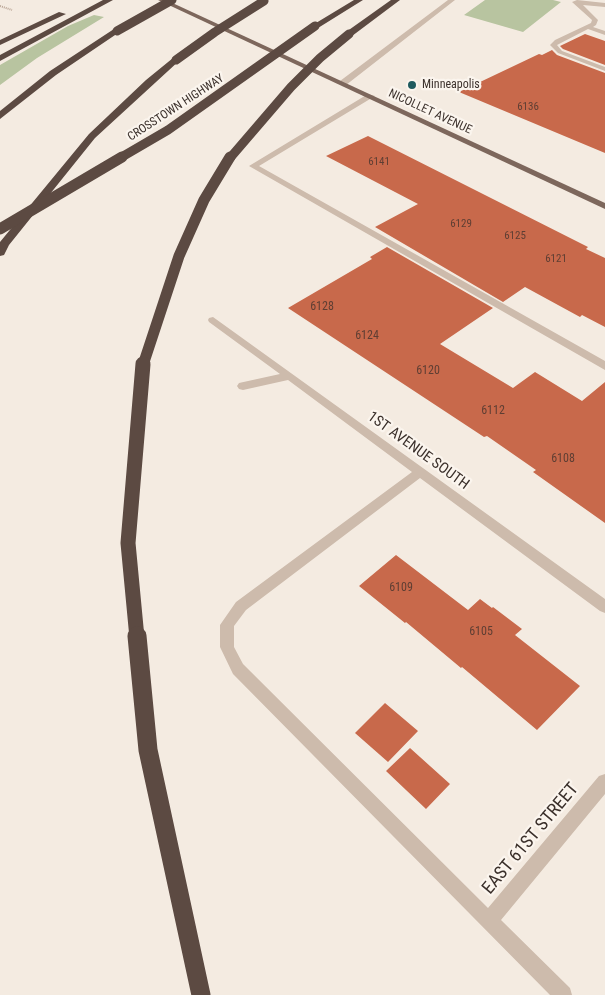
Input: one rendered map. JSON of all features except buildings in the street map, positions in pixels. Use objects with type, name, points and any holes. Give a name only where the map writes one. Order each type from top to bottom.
[{"type":"highway","points":[[0,43],[94,0]]},
{"type":"highway","points":[[0,58],[109,0]]},
{"type":"highway","points":[[0,116],[53,73],[117,31],[172,0]]},
{"type":"highway","name":"CROSSTOWN HIGHWAY","points":[[0,229],[168,130],[315,26],[359,0]]},
{"type":"highway","points":[[201,995],[148,750],[128,543],[143,364],[179,256],[204,200],[231,156],[291,87],[320,58],[396,0]]},
{"type":"highway","points":[[0,253],[4,244],[92,136],[143,86],[215,32],[266,1]]},
{"type":"main road","name":"NICOLLET AVENUE","points":[[161,0],[605,206]]},
{"type":"street","points":[[343,83],[452,0]]},
{"type":"street","points":[[574,1],[605,5]]},
{"type":"street","points":[[574,1],[595,20],[594,24],[557,41],[553,45],[560,52],[605,69]]},
{"type":"street","points":[[588,27],[605,33]]},
{"type":"street","points":[[371,96],[253,166],[605,366]]},
{"type":"street","name":"1ST AVENUE SOUTH","points":[[212,320],[605,607]]},
{"type":"street","points":[[243,386],[290,376]]},
{"type":"street","points":[[420,472],[240,606],[227,625],[227,647],[238,669],[563,995]]},
{"type":"street","name":"EAST 61ST STREET","points":[[489,921],[605,782]]},
{"type":"path","points":[[0,6],[13,10]]},
{"type":"green space","points":[[485,0],[553,0],[561,2],[523,32],[464,15]]},
{"type":"green space","points":[[94,15],[104,17],[37,58],[0,85],[0,65],[68,26]]},
{"type":"place","name":"Minneapolis","points":[[412,85]]}]
